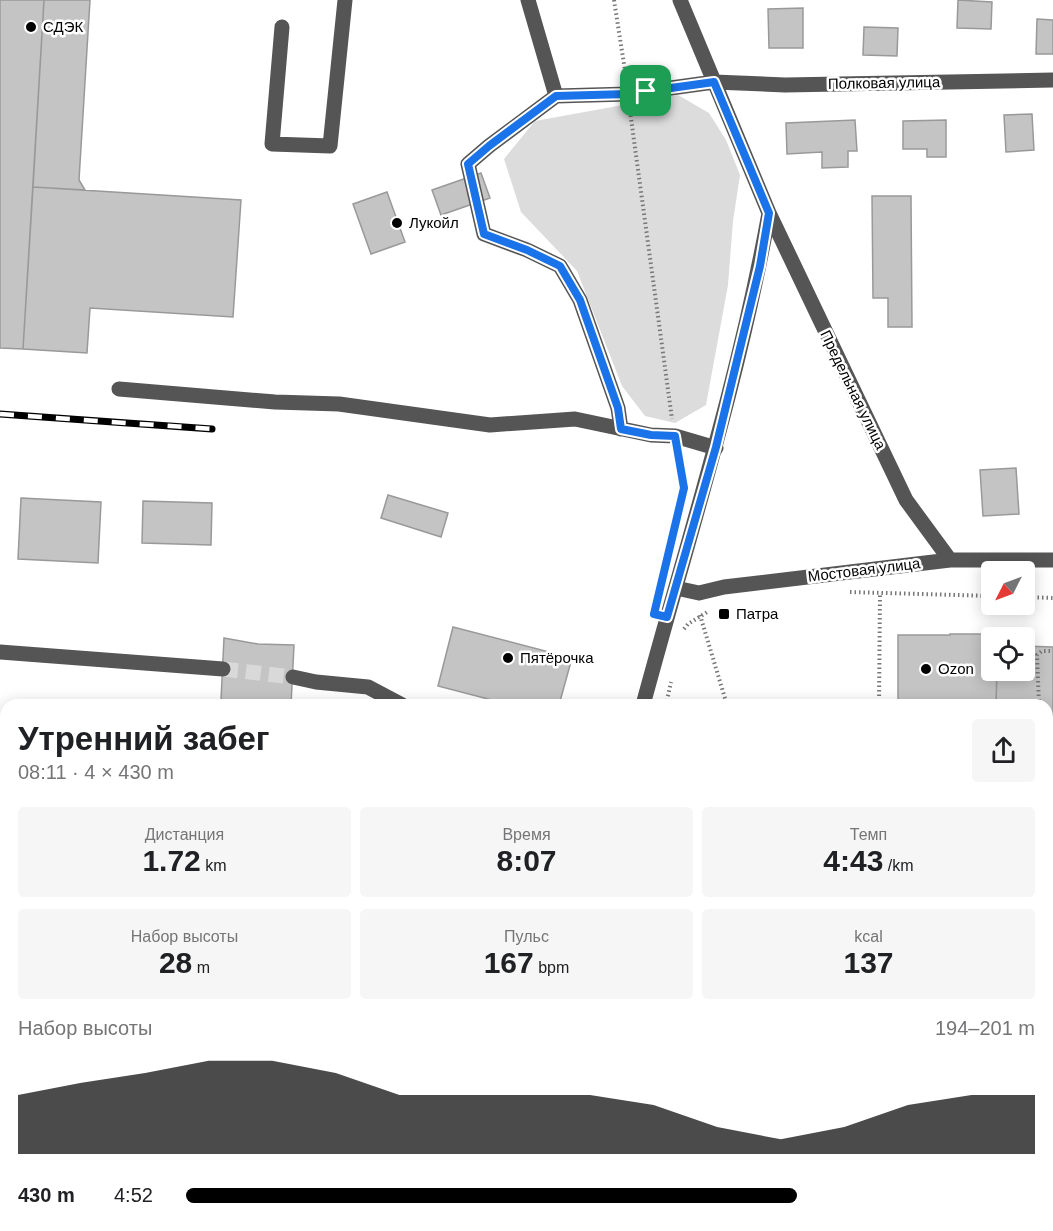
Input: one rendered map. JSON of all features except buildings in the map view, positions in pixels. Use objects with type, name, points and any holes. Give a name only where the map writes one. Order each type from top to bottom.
[{"type":"street","points":[[282,27],[272,144],[330,146],[345,0]]},
{"type":"street","points":[[528,0],[556,96],[468,164],[484,234],[527,250],[560,266],[580,300],[618,408],[621,429]]},
{"type":"street","name":"Предельная улица","points":[[680,0],[769,213],[906,500],[950,560]]},
{"type":"street","name":"Полковая улица","points":[[556,96],[628,94],[714,82],[785,85],[1053,80]]},
{"type":"street","points":[[645,699],[716,447],[757,276],[769,213]]},
{"type":"street","points":[[118,389],[275,402],[339,404],[490,425],[575,419],[651,435],[675,436],[716,447]]},
{"type":"street","name":"Мостовая улица","points":[[676,588],[699,593],[724,587],[950,560],[1053,561]]},
{"type":"street","points":[[0,652],[223,669]]},
{"type":"street","points":[[293,677],[316,682],[368,687],[391,699]]},
{"type":"path","points":[[614,0],[619,21],[684,488],[681,500]]},
{"type":"path","points":[[840,592],[981,597]]},
{"type":"path","points":[[879,699],[880,593]]},
{"type":"path","points":[[1035,597],[1053,598]]},
{"type":"path","points":[[678,637],[688,624],[710,611]]},
{"type":"path","points":[[700,615],[725,699]]},
{"type":"path","points":[[667,617],[688,624]]},
{"type":"path","points":[[1039,699],[1037,655],[1042,651],[1053,651]]},
{"type":"path","points":[[667,699],[672,671]]},
{"type":"shaded area","points":[[678,95],[709,113],[726,140],[740,175],[733,221],[728,285],[706,405],[675,423],[645,416],[622,386],[577,271],[521,212],[504,159],[535,121]]},
{"type":"tunnel","points":[[223,669],[293,677]]},
{"type":"railway","points":[[0,414],[212,429]]},
{"type":"place","name":"СДЭК","points":[[31,27]]},
{"type":"place","name":"Лукойл","points":[[397,223]]},
{"type":"place","name":"Патра","points":[[724,614]]},
{"type":"place","name":"Пятёрочка","points":[[508,658]]},
{"type":"place","name":"Ozon","points":[[926,669]]},
{"type":"route","points":[[714,82],[769,213],[760,266],[716,447],[667,617],[654,614],[684,488],[675,436],[651,435],[621,429],[618,408],[580,300],[560,266],[527,250],[484,234],[468,164],[556,96],[628,94],[646,91],[714,82]]}]
